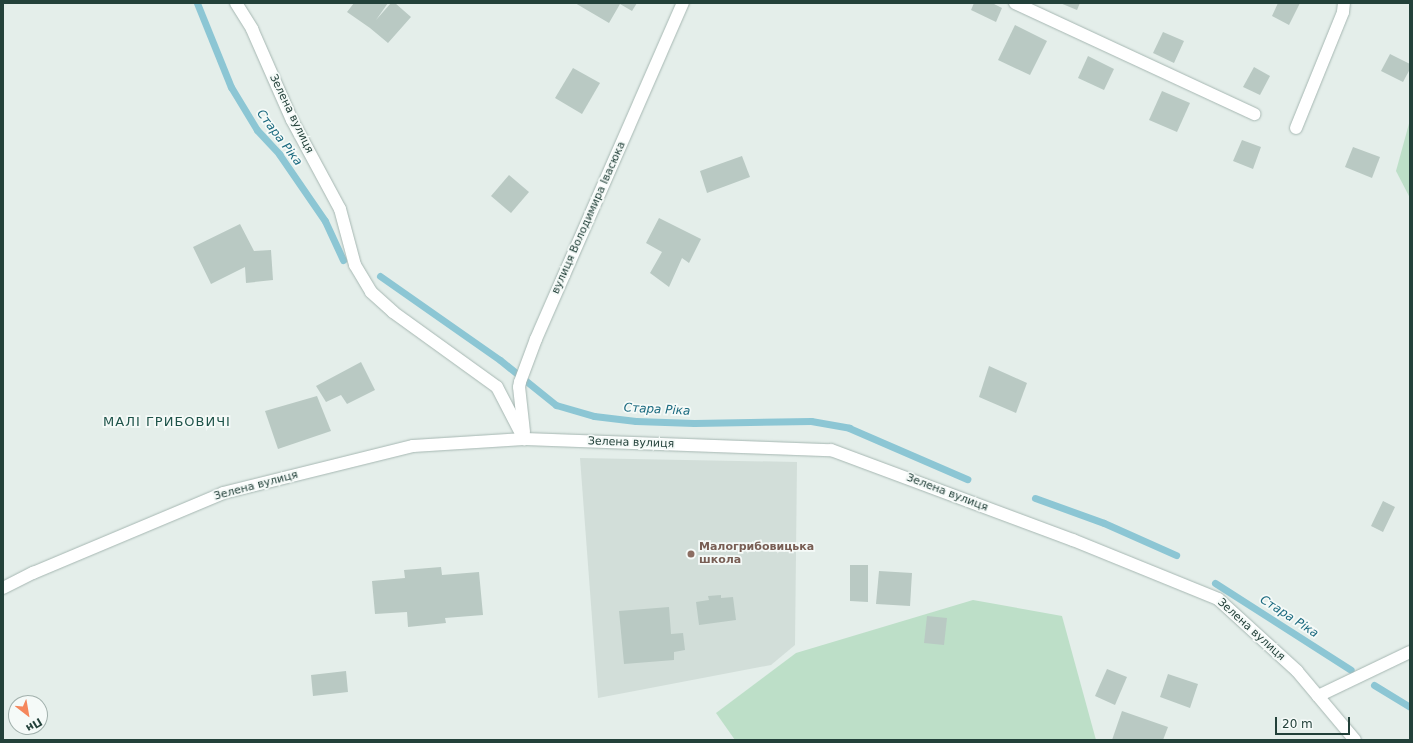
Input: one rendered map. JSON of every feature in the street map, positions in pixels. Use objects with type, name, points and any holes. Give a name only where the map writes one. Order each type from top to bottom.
[{"type":"street","name":"Зелена вулиця","points":[[236,3],[252,29],[292,120],[340,209],[356,265],[371,292],[393,312],[497,387],[524,439]]},
{"type":"street","name":"вулиця Володимира Івасюка","points":[[524,439],[518,387],[536,339],[683,3]]},
{"type":"street","points":[[1015,3],[1254,114]]},
{"type":"street","points":[[1296,128],[1342,12],[1344,3]]},
{"type":"street","name":"Зелена вулиця","points":[[3,588],[33,573],[222,493],[413,446],[524,439],[831,450],[1073,540],[1218,599],[1297,671],[1355,740]]},
{"type":"street","points":[[1318,696],[1405,655]]},
{"type":"shaded area","name":"Малогрибовицька школа","points":[[580,458],[797,462],[795,645],[771,665],[598,698]]},
{"type":"green space","points":[[1410,120],[1410,198],[1396,171]]},
{"type":"green space","points":[[973,600],[1062,616],[1096,740],[735,740],[716,713],[796,653]]},
{"type":"building","points":[[354,3],[388,3],[376,20],[391,3],[395,3],[411,17],[388,43],[347,12]]},
{"type":"building","points":[[575,3],[637,3],[632,11],[620,4],[609,23]]},
{"type":"building","points":[[974,3],[992,3],[1002,8],[996,22],[971,10]]},
{"type":"building","points":[[1060,3],[1080,3],[1077,10]]},
{"type":"building","points":[[1278,3],[1300,3],[1289,25],[1272,16]]},
{"type":"building","points":[[1015,25],[1047,41],[1030,75],[998,60]]},
{"type":"building","points":[[1163,32],[1184,41],[1174,63],[1153,53]]},
{"type":"building","points":[[1390,54],[1410,64],[1410,69],[1403,82],[1381,71]]},
{"type":"building","points":[[1088,56],[1114,69],[1104,90],[1078,78]]},
{"type":"building","points":[[1254,67],[1270,76],[1260,95],[1243,87]]},
{"type":"building","points":[[573,68],[600,83],[582,114],[555,98]]},
{"type":"building","points":[[1162,91],[1190,103],[1177,132],[1149,120]]},
{"type":"building","points":[[1242,140],[1261,147],[1253,169],[1233,161]]},
{"type":"building","points":[[1353,147],[1380,157],[1372,178],[1345,167]]},
{"type":"building","points":[[742,156],[750,177],[707,193],[700,171]]},
{"type":"building","points":[[509,175],[529,192],[511,213],[491,196]]},
{"type":"building","points":[[659,218],[701,239],[689,263],[682,258],[669,287],[650,273],[662,252],[646,243]]},
{"type":"building","points":[[240,224],[254,251],[271,250],[273,280],[246,283],[245,267],[211,284],[193,247]]},
{"type":"building","points":[[361,362],[375,390],[347,404],[341,395],[326,402],[316,386]]},
{"type":"building","points":[[989,366],[1027,383],[1016,413],[979,397]]},
{"type":"building","points":[[317,396],[331,431],[278,449],[265,411]]},
{"type":"building","points":[[1383,501],[1395,507],[1383,532],[1371,526]]},
{"type":"building","points":[[850,565],[868,565],[868,602],[850,601]]},
{"type":"building","points":[[441,567],[442,575],[479,572],[483,615],[445,618],[446,623],[408,627],[407,612],[375,614],[372,581],[405,578],[404,570]]},
{"type":"building","points":[[879,571],[912,573],[910,606],[876,604]]},
{"type":"building","points":[[721,595],[721,598],[733,597],[736,620],[699,625],[696,602],[709,600],[708,596]]},
{"type":"building","points":[[669,607],[671,634],[683,633],[685,650],[674,652],[674,660],[624,664],[619,611]]},
{"type":"building","points":[[927,616],[947,618],[944,645],[924,643]]},
{"type":"building","points":[[1107,669],[1127,677],[1115,705],[1095,696]]},
{"type":"building","points":[[346,671],[348,692],[313,696],[311,675]]},
{"type":"building","points":[[1168,674],[1198,684],[1190,708],[1160,697]]},
{"type":"building","points":[[1122,711],[1168,727],[1163,740],[1112,740]]},
{"type":"waterway","name":"Стара Ріка","points":[[197,3],[231,87],[257,130],[279,154],[325,221],[343,260]]},
{"type":"waterway","name":"Стара Ріка","points":[[380,276],[500,360],[556,405],[594,416],[636,421],[694,423],[811,421],[849,428],[967,479]]},
{"type":"waterway","name":"Стара Ріка","points":[[1035,498],[1104,523],[1176,555]]},
{"type":"waterway","name":"Стара Ріка","points":[[1215,583],[1351,670]]},
{"type":"waterway","name":"Стара Ріка","points":[[1374,685],[1410,707]]},
{"type":"place","name":"Малогрибовицька школа","points":[[691,554]]},
{"type":"district","name":"МАЛІ ГРИБОВИЧІ","points":[[167,422]]}]
